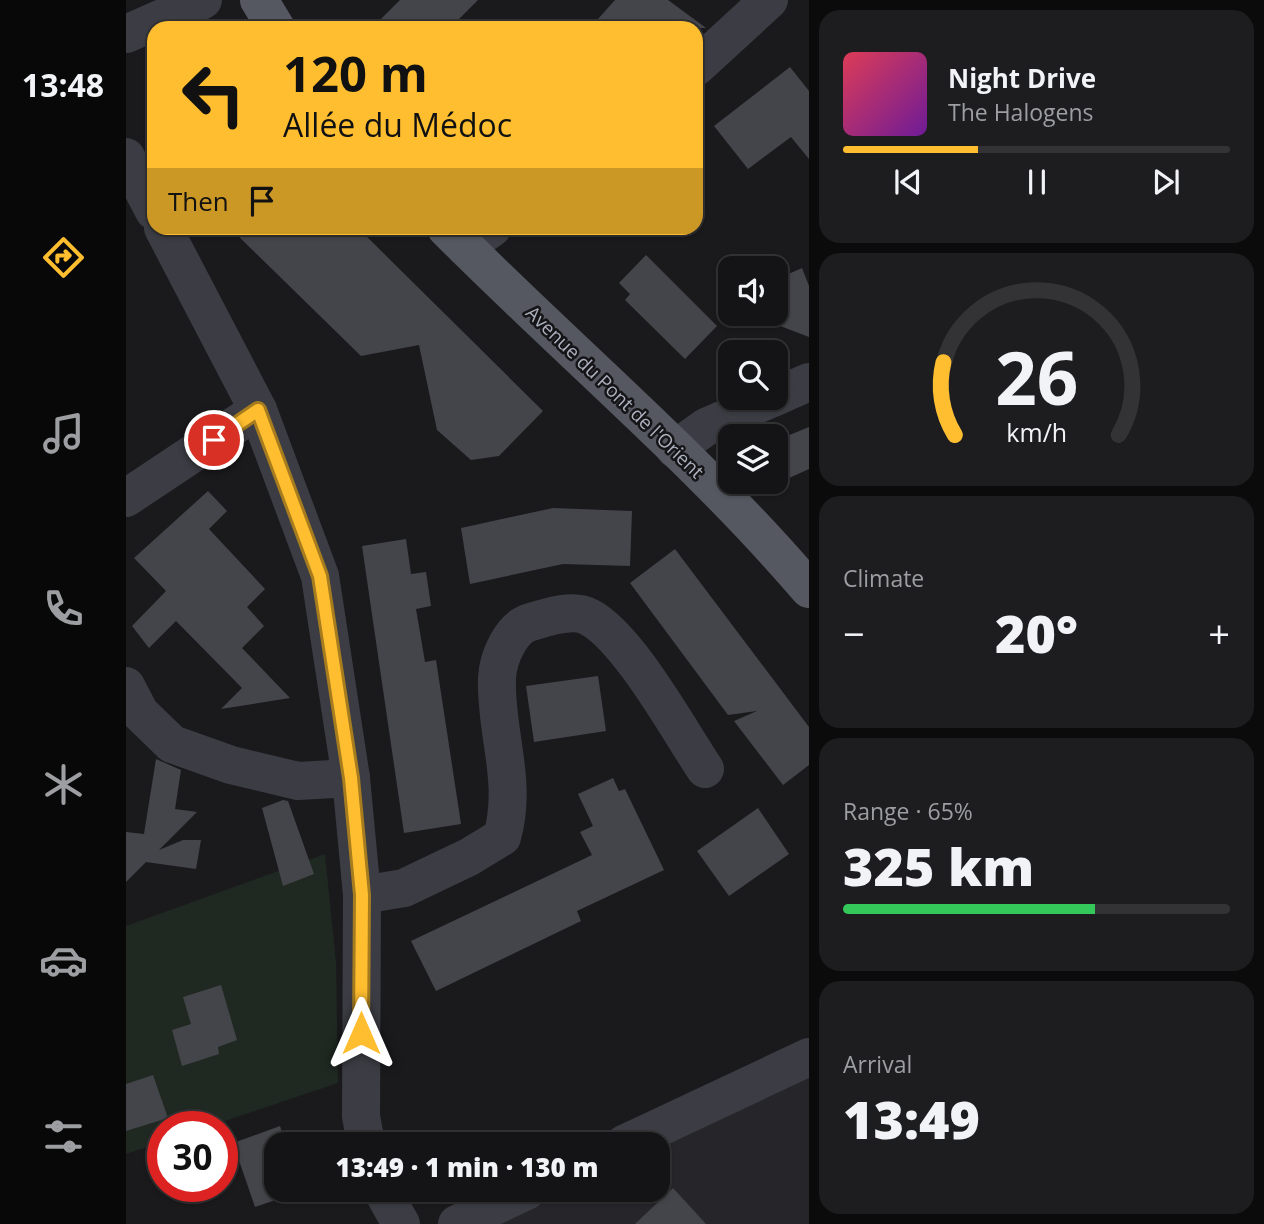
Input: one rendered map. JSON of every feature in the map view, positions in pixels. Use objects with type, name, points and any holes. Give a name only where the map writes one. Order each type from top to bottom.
[{"type":"main road","points":[[259,0],[272,21]]},
{"type":"main road","name":"Avenue du Pont de l'Orient","points":[[469,235],[779,554],[809,589]]},
{"type":"street","points":[[155,21],[203,0]]},
{"type":"street","points":[[703,61],[769,0]]},
{"type":"street","points":[[126,34],[147,25]]},
{"type":"street","points":[[126,157],[147,198]]},
{"type":"street","points":[[167,235],[258,410],[320,576],[351,778],[362,895],[361,1116],[364,1132]]},
{"type":"street","points":[[788,391],[809,382]]},
{"type":"street","points":[[126,498],[258,410]]},
{"type":"street","points":[[675,449],[706,427],[745,410]]},
{"type":"street","points":[[362,895],[404,888],[469,857],[502,837],[510,809],[497,676],[506,644],[525,624],[557,614],[588,616],[629,653],[705,769]]},
{"type":"street","points":[[126,686],[140,713],[172,744],[231,765],[298,781],[351,778]]},
{"type":"street","points":[[650,1132],[809,1057]]},
{"type":"street","points":[[389,1202],[401,1224]]},
{"type":"street","points":[[457,1224],[503,1202]]},
{"type":"shaded area","points":[[325,854],[336,962],[338,1083],[238,1117],[238,1111],[147,1111],[147,1147],[126,1154],[126,926]]},
{"type":"shaded area","points":[[809,1057],[809,1224],[457,1224],[503,1202],[670,1202],[670,1137]]},
{"type":"building","points":[[400,0],[478,0],[457,21],[379,21]]},
{"type":"building","points":[[615,0],[668,0],[696,21],[596,21]]},
{"type":"building","points":[[790,67],[809,91],[809,159],[791,137],[748,169],[714,126]]},
{"type":"building","points":[[237,235],[365,235],[543,411],[499,456],[471,460],[437,430],[419,345],[361,356]]},
{"type":"building","points":[[646,255],[717,326],[685,359],[625,300],[630,294],[619,283]]},
{"type":"building","points":[[802,268],[809,286],[809,337],[780,326],[788,326],[788,274]]},
{"type":"building","points":[[809,427],[809,469],[788,479],[788,436]]},
{"type":"building","points":[[208,491],[227,511],[209,529],[265,589],[247,607],[264,626],[242,648],[290,698],[221,709],[242,688],[176,621],[149,648],[132,626],[166,591],[134,558]]},
{"type":"building","points":[[553,508],[632,511],[630,566],[563,564],[470,584],[461,528]]},
{"type":"building","points":[[406,539],[411,574],[426,572],[431,606],[416,609],[425,662],[436,660],[461,824],[404,833],[362,546]]},
{"type":"building","points":[[675,549],[809,727],[809,765],[783,785],[734,721],[757,711],[728,715],[630,583]]},
{"type":"building","points":[[598,676],[606,731],[534,742],[526,686]]},
{"type":"building","points":[[156,759],[181,770],[175,809],[197,812],[159,850],[183,840],[201,840],[196,869],[146,862],[126,882],[126,832],[144,834]]},
{"type":"building","points":[[613,778],[619,791],[625,789],[664,870],[577,911],[581,921],[436,991],[411,941],[592,855],[580,832],[593,826],[578,794]]},
{"type":"building","points":[[283,800],[288,801],[314,874],[283,886],[262,808]]},
{"type":"building","points":[[758,808],[789,854],[729,896],[697,851]]},
{"type":"building","points":[[221,985],[237,1040],[218,1047],[219,1054],[182,1066],[172,1030],[191,1024],[183,997]]},
{"type":"building","points":[[153,1075],[166,1111],[147,1111],[147,1124],[126,1131],[126,1084]]},
{"type":"building","points":[[280,1126],[282,1132],[264,1132],[264,1202],[270,1202],[255,1207],[238,1158],[238,1141]]},
{"type":"building","points":[[673,1188],[706,1224],[635,1224],[658,1202],[670,1202],[670,1191]]},
{"type":"route","points":[[214,440],[258,410],[320,576],[351,778],[362,895],[361,1033]]}]
